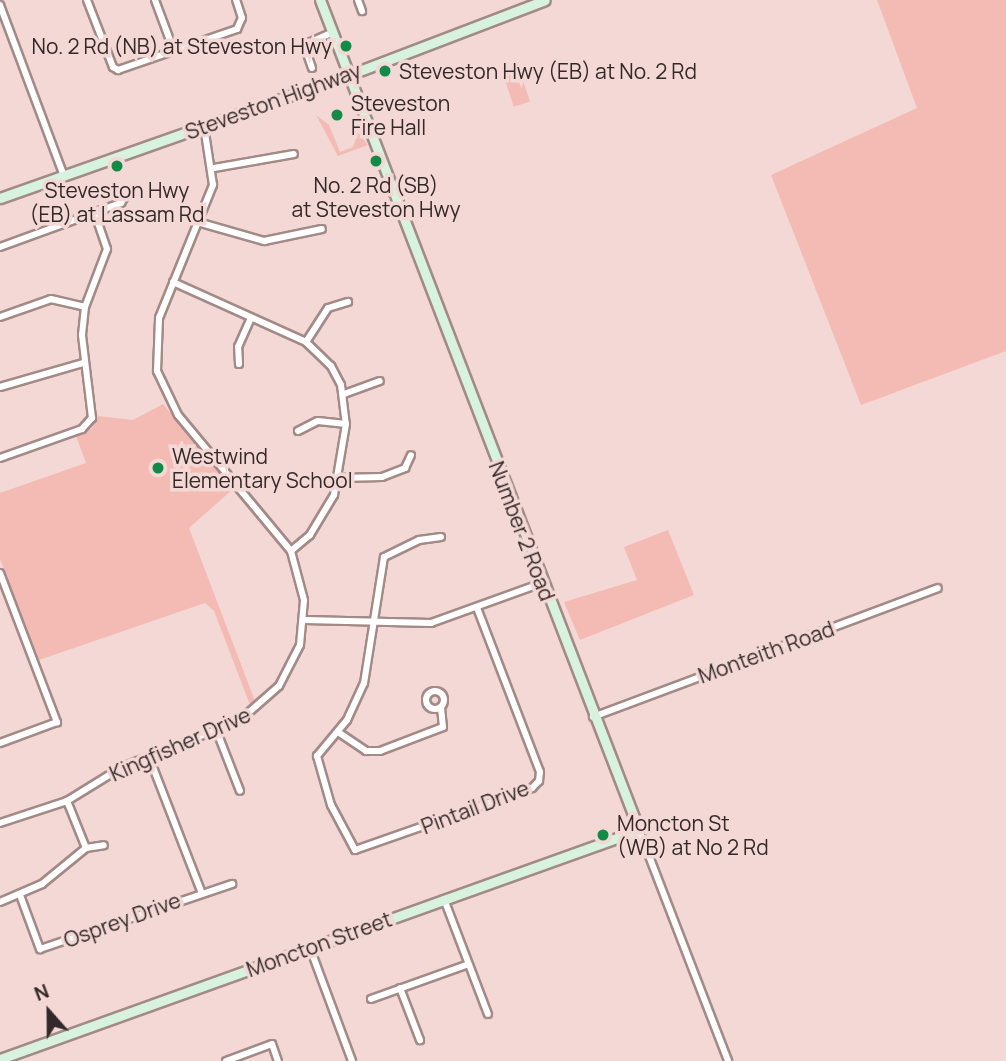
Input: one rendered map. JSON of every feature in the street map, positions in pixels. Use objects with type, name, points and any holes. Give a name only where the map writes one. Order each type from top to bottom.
[{"type":"street","points":[[87,0],[113,67],[118,70],[242,24],[236,0]]},
{"type":"street","points":[[155,0],[174,51]]},
{"type":"street","name":"Number 2 Road","points":[[320,0],[593,717],[728,1061]]},
{"type":"street","points":[[358,0],[362,11]]},
{"type":"street","name":"Steveston Highway","points":[[0,198],[349,75],[545,0]]},
{"type":"street","points":[[0,5],[4,26],[64,176]]},
{"type":"street","points":[[312,68],[304,45],[332,32]]},
{"type":"street","name":"Kingfisher Drive","points":[[0,823],[67,801],[116,770],[217,732],[255,711],[279,686],[300,645],[304,620],[302,582],[291,551],[165,395],[155,344],[159,318],[201,223],[213,185],[214,167],[204,126]]},
{"type":"street","points":[[214,167],[294,154]]},
{"type":"street","points":[[0,247],[121,204],[129,189]]},
{"type":"street","points":[[0,458],[90,423],[93,411],[83,363],[85,307],[107,249],[95,214]]},
{"type":"street","points":[[201,223],[264,241],[322,229]]},
{"type":"street","points":[[173,282],[306,342],[331,366],[344,394],[346,424],[339,478],[326,513],[291,551]]},
{"type":"street","points":[[0,317],[51,299],[85,307]]},
{"type":"street","points":[[306,342],[328,308],[348,302]]},
{"type":"street","points":[[239,365],[237,347],[251,318]]},
{"type":"street","points":[[0,387],[83,363]]},
{"type":"street","points":[[344,394],[380,381]]},
{"type":"street","points":[[298,430],[318,421],[346,424]]},
{"type":"street","points":[[339,478],[367,480],[389,475],[405,468],[411,455]]},
{"type":"street","points":[[441,706],[443,727],[380,751],[366,751],[338,732],[364,683],[384,557],[419,540],[442,537]]},
{"type":"street","points":[[0,573],[57,722],[0,743]]},
{"type":"street","points":[[304,620],[430,623],[542,583]]},
{"type":"street","name":"Monteith Road","points":[[593,717],[938,588]]},
{"type":"street","name":"Pintail Drive","points":[[338,732],[317,756],[317,768],[355,850],[532,788],[539,781],[540,772],[477,608]]},
{"type":"street","points":[[217,732],[240,791]]},
{"type":"street","name":"Osprey Drive","points":[[20,895],[40,949],[201,891],[149,757]]},
{"type":"street","points":[[67,801],[86,848]]},
{"type":"street","name":"Moncton Street","points":[[0,1060],[639,830]]},
{"type":"street","points":[[0,902],[20,895],[64,869],[86,848],[104,845]]},
{"type":"street","points":[[201,891],[232,884]]},
{"type":"street","points":[[444,899],[466,965],[488,1014]]},
{"type":"street","points":[[310,948],[352,1061]]},
{"type":"street","points":[[371,999],[466,965]]},
{"type":"street","points":[[400,988],[420,1040]]},
{"type":"street","points":[[226,1061],[272,1044],[278,1061]]},
{"type":"shaded area","points":[[877,0],[1006,0],[1006,351],[861,405],[771,175],[917,108]]},
{"type":"shaded area","points":[[520,71],[530,101],[514,107],[504,76]]},
{"type":"shaded area","points":[[316,115],[329,125],[340,152],[353,147],[358,133],[368,145],[338,156]]},
{"type":"shaded area","points":[[163,404],[233,489],[189,528],[255,701],[250,705],[214,611],[205,603],[39,660],[0,559],[0,493],[86,463],[76,436],[91,429],[98,416],[133,420]]},
{"type":"shaded area","points":[[668,530],[694,595],[580,640],[564,602],[637,580],[624,547]]},
{"type":"place","name":"No. 2 Rd (NB) at Steveston Hwy","points":[[346,46]]},
{"type":"place","name":"Steveston Hwy (EB) at No. 2 Rd","points":[[385,71]]},
{"type":"place","name":"Steveston Fire Hall","points":[[337,115]]},
{"type":"place","name":"No. 2 Rd (SB) at Steveston Hwy","points":[[376,161]]},
{"type":"place","name":"Steveston Hwy (EB) at Lassam Rd","points":[[117,166]]},
{"type":"place","name":"Westwind Elementary School","points":[[158,468]]},
{"type":"place","name":"Moncton St (WB) at No 2 Rd","points":[[603,835]]}]
